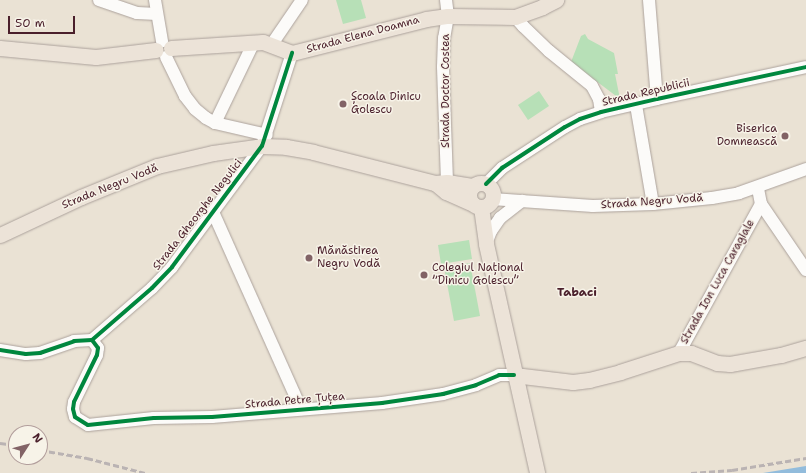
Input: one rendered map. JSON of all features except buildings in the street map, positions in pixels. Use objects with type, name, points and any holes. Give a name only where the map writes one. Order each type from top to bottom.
[{"type":"main road","name":"Strada Elena Doamna","points":[[292,53],[408,22],[448,16],[483,18],[515,17],[556,0]]},
{"type":"main road","points":[[0,48],[96,57],[164,49],[254,42],[272,44],[292,53]]},
{"type":"main road","name":"Strada Negru Vodă","points":[[0,235],[82,197],[151,168],[265,140],[286,147],[441,182],[479,185]]},
{"type":"main road","name":"Strada Negru Vodă","points":[[441,182],[446,192],[481,203]]},
{"type":"main road","points":[[479,185],[493,192],[481,203],[468,196],[479,185]]},
{"type":"main road","points":[[481,203],[486,244],[527,434],[537,473]]},
{"type":"main road","points":[[679,353],[690,353],[717,363],[730,364],[782,355],[806,348]]},
{"type":"main road","name":"Strada Ion Luca Caragiale","points":[[514,375],[573,382],[589,380],[679,353]]},
{"type":"street","points":[[99,0],[136,13],[157,14]]},
{"type":"street","points":[[154,0],[164,49],[185,96],[195,109],[215,123],[265,140]]},
{"type":"street","points":[[272,44],[302,0]]},
{"type":"street","name":"Strada Doctor Costea","points":[[441,182],[444,38],[448,16],[446,0]]},
{"type":"street","points":[[648,0],[657,99]]},
{"type":"street","points":[[515,17],[549,51],[592,86],[599,99],[601,112]]},
{"type":"street","points":[[215,123],[254,42]]},
{"type":"street","name":"Strada Elena Doamna","points":[[265,140],[292,53]]},
{"type":"street","name":"Strada Republicii","points":[[479,185],[502,168],[565,127],[601,112],[806,67]]},
{"type":"street","points":[[636,105],[653,204]]},
{"type":"street","name":"Strada Gheorghe Negulici","points":[[95,342],[172,267],[265,140]]},
{"type":"street","name":"Strada Negru Vodă","points":[[481,203],[522,202],[593,206],[653,204],[712,198],[758,188],[806,169]]},
{"type":"street","points":[[758,188],[761,204],[806,270]]},
{"type":"street","points":[[486,244],[491,231],[500,218],[522,202]]},
{"type":"street","name":"Strada Ion Luca Caragiale","points":[[679,353],[761,204]]},
{"type":"street","points":[[213,212],[301,409]]},
{"type":"street","points":[[0,350],[10,353],[40,353],[74,341],[95,342]]},
{"type":"street","name":"Strada Petre Țuțea","points":[[95,342],[97,355],[74,402],[73,409],[75,417],[88,425],[154,418],[212,416],[382,403],[443,394],[476,385],[499,375],[514,375]]},
{"type":"green space","points":[[336,0],[361,0],[366,18],[343,24]]},
{"type":"green space","points":[[585,34],[588,39],[614,53],[618,74],[615,74],[620,99],[571,62],[581,36]]},
{"type":"green space","points":[[539,91],[549,106],[528,120],[518,105]]},
{"type":"green space","points":[[469,240],[472,259],[441,264],[438,245]]},
{"type":"green space","points":[[470,263],[480,316],[454,321],[444,267]]},
{"type":"water","points":[[806,466],[806,473],[763,473]]},
{"type":"railway","points":[[0,443],[8,444]]},
{"type":"railway","points":[[48,451],[87,458],[145,473]]},
{"type":"railway","points":[[691,473],[732,470],[806,458]]},
{"type":"cycle path","points":[[92,340],[152,288],[172,267],[262,146],[292,53]]},
{"type":"cycle path","points":[[486,184],[502,168],[565,127],[580,119],[601,112],[657,99],[806,67]]},
{"type":"cycle path","points":[[0,350],[26,354],[40,353],[74,341],[92,340],[98,348],[97,355],[74,402],[73,409],[75,417],[88,425],[154,418],[212,417],[382,403],[443,394],[476,385],[499,375],[514,375]]},
{"type":"place","name":"Școala Dinicu Golescu","points":[[343,104]]},
{"type":"place","name":"Biserica Domnească","points":[[785,136]]},
{"type":"place","name":"Mănăstirea Negru Vodă","points":[[309,258]]},
{"type":"place","name":"Colegiul Național ”Dinicu Golescu”","points":[[424,275]]},
{"type":"district","name":"Tabaci","points":[[577,293]]}]
